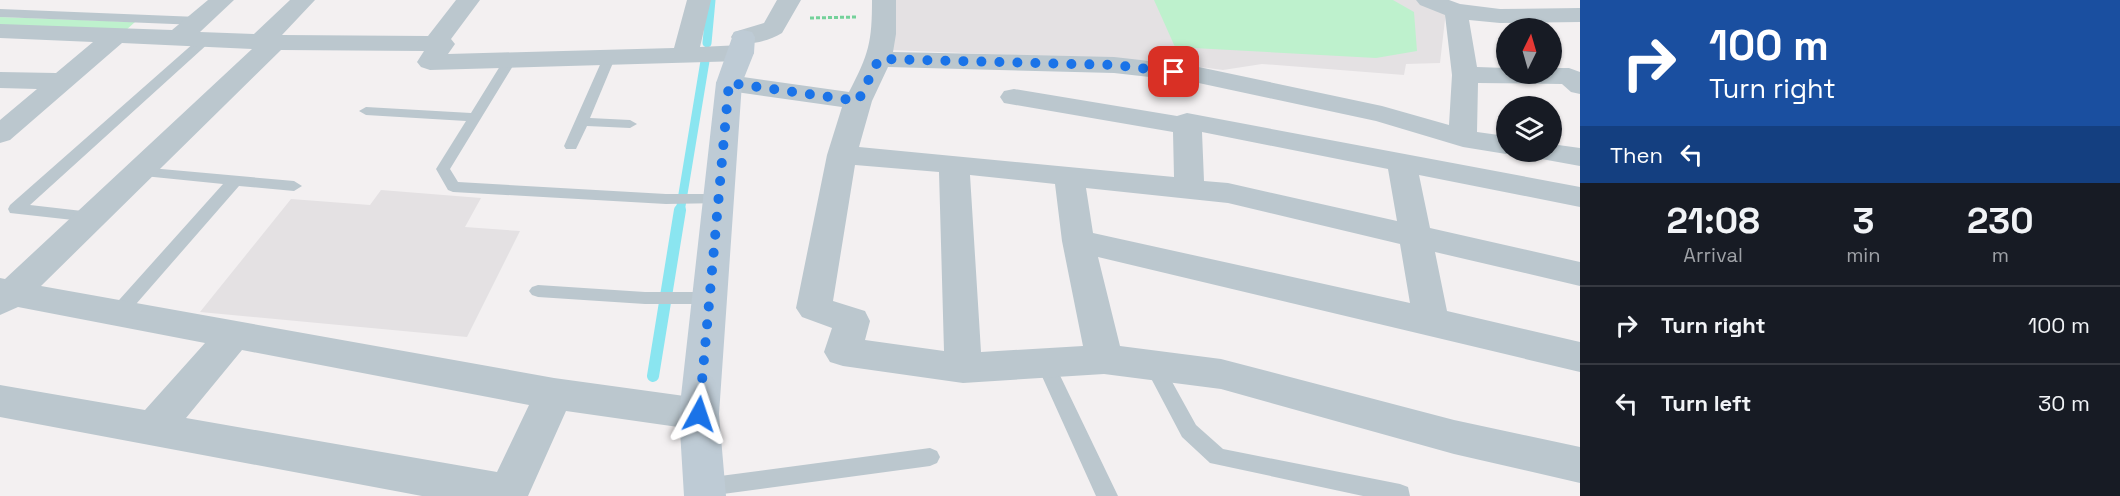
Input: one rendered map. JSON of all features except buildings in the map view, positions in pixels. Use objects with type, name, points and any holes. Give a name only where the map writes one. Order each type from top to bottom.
[{"type":"street","points":[[202,30],[222,0]]},
{"type":"street","points":[[4,295],[139,172],[268,42],[303,0]]},
{"type":"street","points":[[435,44],[468,0]]},
{"type":"street","points":[[685,55],[699,0]]},
{"type":"street","points":[[1428,0],[1456,11],[1496,19]]},
{"type":"street","points":[[1576,0],[1580,3]]},
{"type":"street","points":[[705,492],[694,298],[707,199],[738,57],[776,27],[785,9]]},
{"type":"street","points":[[884,9],[884,34],[879,59],[858,101],[842,154],[814,308],[852,321],[843,352],[963,368],[1104,359],[1221,374],[1454,437],[1580,465]]},
{"type":"street","points":[[1456,11],[1465,75],[1463,138]]},
{"type":"street","points":[[1549,18],[1580,15]]},
{"type":"street","points":[[0,31],[179,37],[202,30],[268,42],[442,44],[430,62],[510,62],[685,55],[738,57],[858,101]]},
{"type":"street","points":[[0,133],[117,35]]},
{"type":"street","points":[[879,59],[1114,65],[1194,74],[1382,114],[1463,138],[1496,143]]},
{"type":"street","points":[[1015,61],[1011,108],[1187,126]]},
{"type":"street","points":[[1465,75],[1567,74]]},
{"type":"street","points":[[0,80],[62,81]]},
{"type":"street","points":[[1189,189],[1187,121],[1580,197]]},
{"type":"street","points":[[842,154],[1228,193],[1580,274]]},
{"type":"street","points":[[1562,154],[1580,157]]},
{"type":"street","points":[[1402,163],[1431,321]]},
{"type":"street","points":[[954,165],[963,368]]},
{"type":"street","points":[[1069,176],[1078,241],[1104,359]]},
{"type":"street","points":[[1078,241],[1580,357]]},
{"type":"street","points":[[4,295],[554,394],[699,414]]},
{"type":"street","points":[[153,429],[233,336]]},
{"type":"street","points":[[0,401],[508,493],[554,394]]},
{"type":"lane","points":[[0,13],[202,30]]},
{"type":"lane","points":[[92,217],[16,209],[202,30]]},
{"type":"lane","points":[[572,146],[609,58]]},
{"type":"lane","points":[[510,62],[443,169],[453,187],[707,199]]},
{"type":"lane","points":[[366,111],[475,117]]},
{"type":"lane","points":[[581,122],[630,124]]},
{"type":"lane","points":[[139,172],[294,186]]},
{"type":"lane","points":[[117,314],[236,180]]},
{"type":"lane","points":[[538,291],[645,298],[694,298]]},
{"type":"lane","points":[[1045,363],[1107,496]]},
{"type":"lane","points":[[1153,365],[1189,431],[1217,457],[1400,494]]},
{"type":"lane","points":[[705,492],[930,457]]},
{"type":"path","points":[[785,9],[884,9]]},
{"type":"shaded area","points":[[893,0],[1422,0],[1446,11],[1440,63],[1406,64],[1404,75],[1262,64],[1223,70],[1155,61],[891,50]]},
{"type":"shaded area","points":[[381,190],[481,198],[465,227],[520,231],[467,337],[200,312],[291,199],[370,205]]},
{"type":"green space","points":[[1154,0],[1393,0],[1414,12],[1417,51],[1376,58],[1175,47]]},
{"type":"green space","points":[[0,17],[135,22],[125,31],[0,26]]},
{"type":"waterway","points":[[707,43],[711,0]]},
{"type":"waterway","points":[[680,212],[705,61]]},
{"type":"waterway","points":[[653,376],[680,210]]},
{"type":"route","points":[[699,414],[729,83],[858,101],[879,59],[1114,65],[1174,72]]}]
